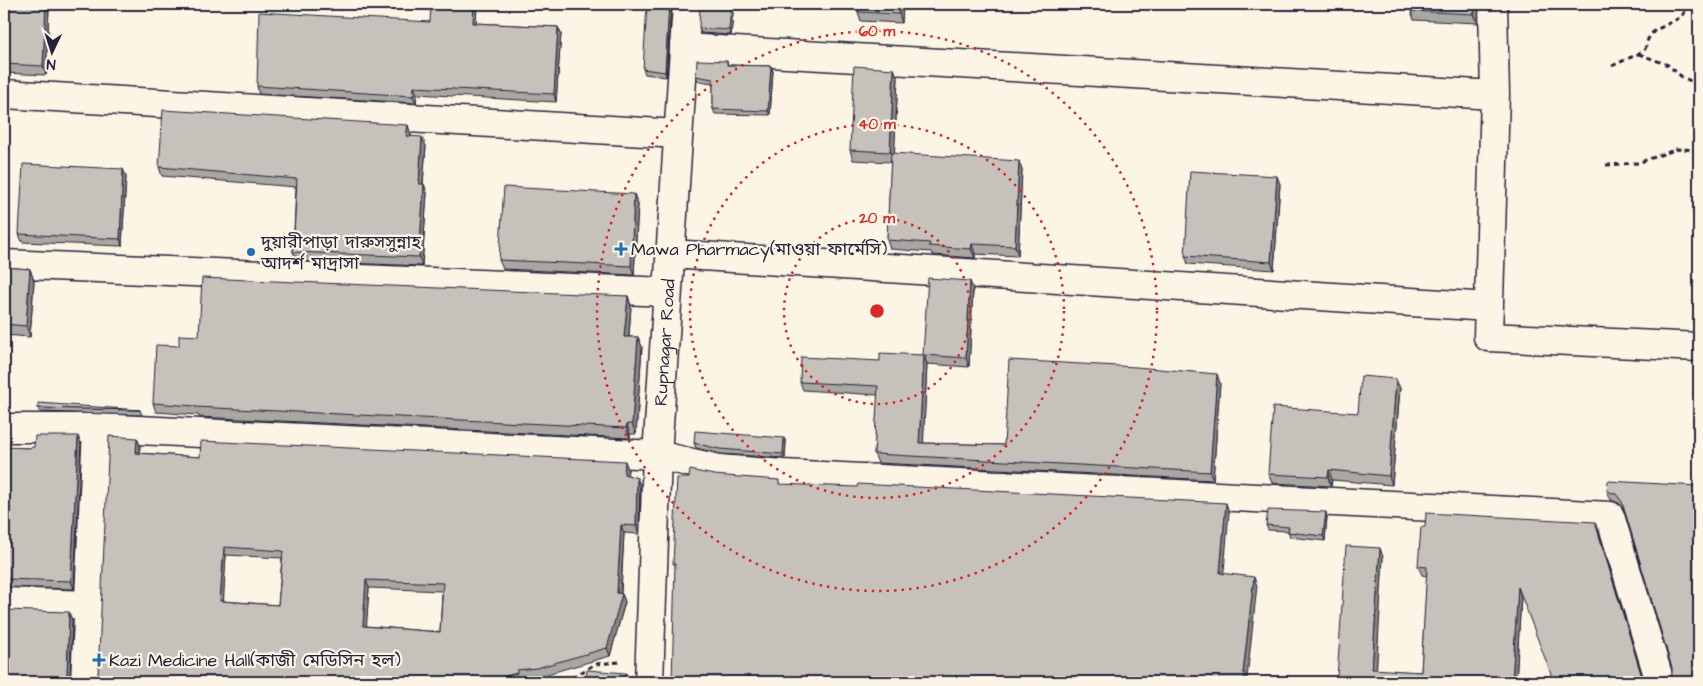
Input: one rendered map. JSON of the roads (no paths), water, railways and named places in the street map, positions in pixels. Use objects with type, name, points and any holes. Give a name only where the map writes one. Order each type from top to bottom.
[{"type":"street","name":"Rupnagar Road","points":[[650,671],[657,455],[687,4]]},
{"type":"street","points":[[1493,4],[1495,95],[1488,337],[1699,347]]},
{"type":"street","points":[[684,48],[1495,95]]},
{"type":"street","points":[[4,94],[678,134]]},
{"type":"street","points":[[670,254],[1489,307]]},
{"type":"street","points":[[4,264],[667,292]]},
{"type":"street","points":[[4,428],[97,428],[657,455],[719,469],[783,474],[1610,516],[1660,682]]},
{"type":"street","points":[[85,682],[97,428]]},
{"type":"street","points":[[4,602],[88,605]]},
{"type":"place","name":"Mawa Pharmacy(মাওয়া ফার্মেসি)","points":[[621,249]]},
{"type":"place","name":"দুয়ারীপাড়া দারুসসুন্নাহ আদর্শ মাদ্রাসা","points":[[251,252]]},
{"type":"place","name":"Kazi Medicine Hall(কাজী মেডিসিন হল)","points":[[99,660]]}]
